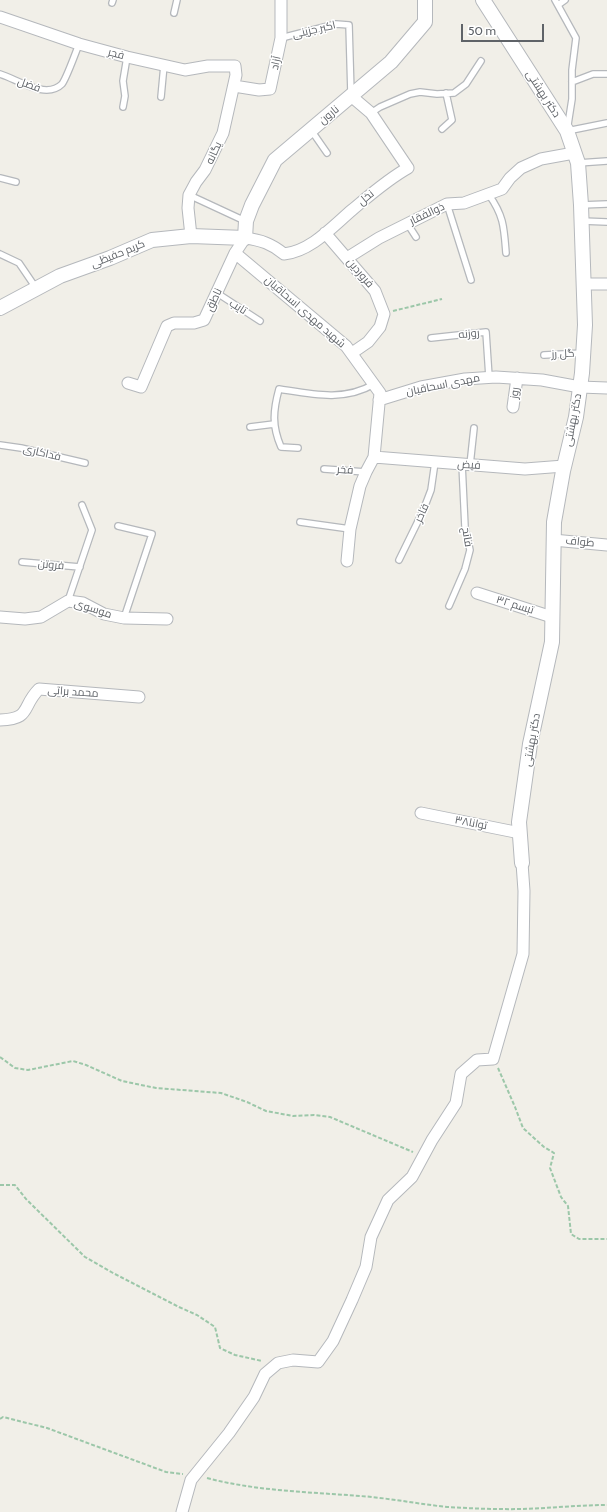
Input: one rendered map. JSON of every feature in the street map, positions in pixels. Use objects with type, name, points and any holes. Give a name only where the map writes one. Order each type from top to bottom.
[{"type":"street","name":"آزاد","points":[[234,86],[259,90],[270,89],[280,38],[281,0]]},
{"type":"street","name":"نارون","points":[[245,238],[246,221],[252,205],[276,160],[391,62],[425,22],[425,0]]},
{"type":"street","name":"دکتر بهشتی","points":[[483,0],[567,131],[576,158],[582,221],[585,325],[580,387],[576,417],[564,466],[554,522],[552,642],[530,744],[519,822],[522,863]]},
{"type":"street","name":"فجر","points":[[0,17],[79,44],[185,70],[208,66],[235,66]]},
{"type":"street","name":"یگانه","points":[[191,236],[188,208],[189,195],[205,170],[223,133],[236,75],[235,66]]},
{"type":"street","name":"نخل","points":[[245,238],[261,240],[276,247],[284,254],[294,253],[317,241],[385,182],[408,168],[371,113],[352,96]]},
{"type":"street","name":"ذوالفقار","points":[[347,258],[378,238],[447,204],[464,203],[502,189],[510,178],[521,168],[541,159],[576,158]]},
{"type":"street","name":"فروردین","points":[[325,233],[376,291],[384,314]]},
{"type":"street","name":"کریم حفیظی","points":[[0,308],[60,276],[110,258],[152,240],[191,236],[245,238]]},
{"type":"street","name":"ناطق","points":[[128,383],[141,387],[167,326],[174,323],[194,323],[204,320],[235,253],[245,238]]},
{"type":"street","name":"شهید مهدی اسحاقیان","points":[[235,253],[346,346],[380,393],[374,458],[360,486],[350,529],[347,561]]},
{"type":"street","points":[[584,284],[607,284]]},
{"type":"street","points":[[352,353],[368,342],[380,327],[384,314]]},
{"type":"street","name":"مهدی اسحاقیان","points":[[379,400],[421,387],[465,379],[489,377],[542,380],[580,387],[607,388]]},
{"type":"street","name":"روز","points":[[513,407],[517,378]]},
{"type":"street","name":"فیض","points":[[374,458],[525,469],[564,466]]},
{"type":"street","name":"طواف","points":[[553,540],[607,545]]},
{"type":"street","name":"تبسم ۳۲","points":[[477,594],[552,616]]},
{"type":"street","name":"موسوی","points":[[0,617],[25,619],[41,616],[68,601],[83,603],[104,614],[124,618],[166,619]]},
{"type":"street","name":"محمد براتی","points":[[0,720],[20,717],[26,712],[32,696],[39,689],[139,697]]},
{"type":"street","name":"توانا۳۸","points":[[421,813],[520,833]]},
{"type":"street","points":[[182,1512],[191,1480],[229,1433],[254,1397],[265,1374],[278,1363],[294,1360],[318,1362],[330,1346],[346,1314],[366,1267],[371,1237],[388,1200],[412,1177],[432,1140],[456,1103],[461,1074],[477,1060],[493,1059],[523,954],[524,891],[522,863]]},
{"type":"lane","points":[[174,13],[177,0]]},
{"type":"lane","points":[[565,0],[556,2],[576,38],[572,70],[572,99],[567,131],[607,123]]},
{"type":"lane","name":"اکبر جزینی","points":[[280,38],[336,24],[349,26],[352,96]]},
{"type":"lane","name":"فضل","points":[[0,74],[43,91],[53,90],[62,84],[79,44]]},
{"type":"lane","points":[[123,107],[125,96],[123,81],[127,57]]},
{"type":"lane","points":[[371,113],[380,106],[410,94],[420,92],[454,93],[466,84],[481,61]]},
{"type":"lane","points":[[161,97],[164,65]]},
{"type":"lane","points":[[572,82],[593,74],[607,74]]},
{"type":"lane","points":[[442,129],[452,120],[446,93]]},
{"type":"lane","points":[[311,130],[327,153]]},
{"type":"lane","points":[[576,158],[607,161]]},
{"type":"lane","points":[[0,178],[16,182]]},
{"type":"lane","points":[[189,195],[246,221]]},
{"type":"lane","points":[[489,195],[496,204],[504,224],[506,253]]},
{"type":"lane","points":[[447,204],[471,280]]},
{"type":"lane","points":[[581,205],[607,204]]},
{"type":"lane","points":[[582,221],[607,222]]},
{"type":"lane","points":[[407,224],[416,237]]},
{"type":"lane","points":[[0,254],[19,263],[36,288]]},
{"type":"lane","name":"تایب","points":[[217,293],[260,321]]},
{"type":"lane","name":"روزنه","points":[[431,338],[486,332],[489,377]]},
{"type":"lane","name":"گل رز","points":[[544,355],[583,353]]},
{"type":"lane","points":[[298,448],[281,447],[275,434],[274,416],[279,389],[339,396],[362,391],[374,384]]},
{"type":"lane","points":[[250,427],[274,424]]},
{"type":"lane","name":"فاتح","points":[[449,606],[465,569],[470,550],[465,527],[466,465],[474,428]]},
{"type":"lane","name":"فداکاری","points":[[0,445],[20,448],[85,463]]},
{"type":"lane","name":"فاخر","points":[[399,560],[423,511],[431,490],[435,462]]},
{"type":"lane","name":"فخر","points":[[324,469],[366,472]]},
{"type":"lane","points":[[68,601],[92,530],[82,505]]},
{"type":"lane","points":[[300,522],[350,529]]},
{"type":"lane","points":[[118,526],[152,534],[124,618]]},
{"type":"lane","name":"فروتن","points":[[22,562],[80,567]]},
{"type":"path","points":[[384,314],[442,299]]},
{"type":"path","points":[[0,1057],[15,1068],[28,1070],[73,1062],[86,1065],[122,1081],[156,1088],[221,1093],[247,1102],[266,1111],[293,1116],[330,1116],[423,1157]]},
{"type":"path","points":[[493,1059],[523,1128],[544,1147],[554,1153],[550,1168],[561,1197],[568,1206],[572,1234],[579,1239],[607,1239]]},
{"type":"path","points":[[0,1185],[15,1185],[26,1199],[85,1257],[113,1273],[197,1315],[215,1328],[220,1348],[235,1355],[264,1362],[278,1363]]},
{"type":"path","points":[[0,1419],[3,1417],[47,1428],[166,1472],[222,1482],[288,1491],[386,1498],[446,1507],[532,1509],[607,1505]]}]
